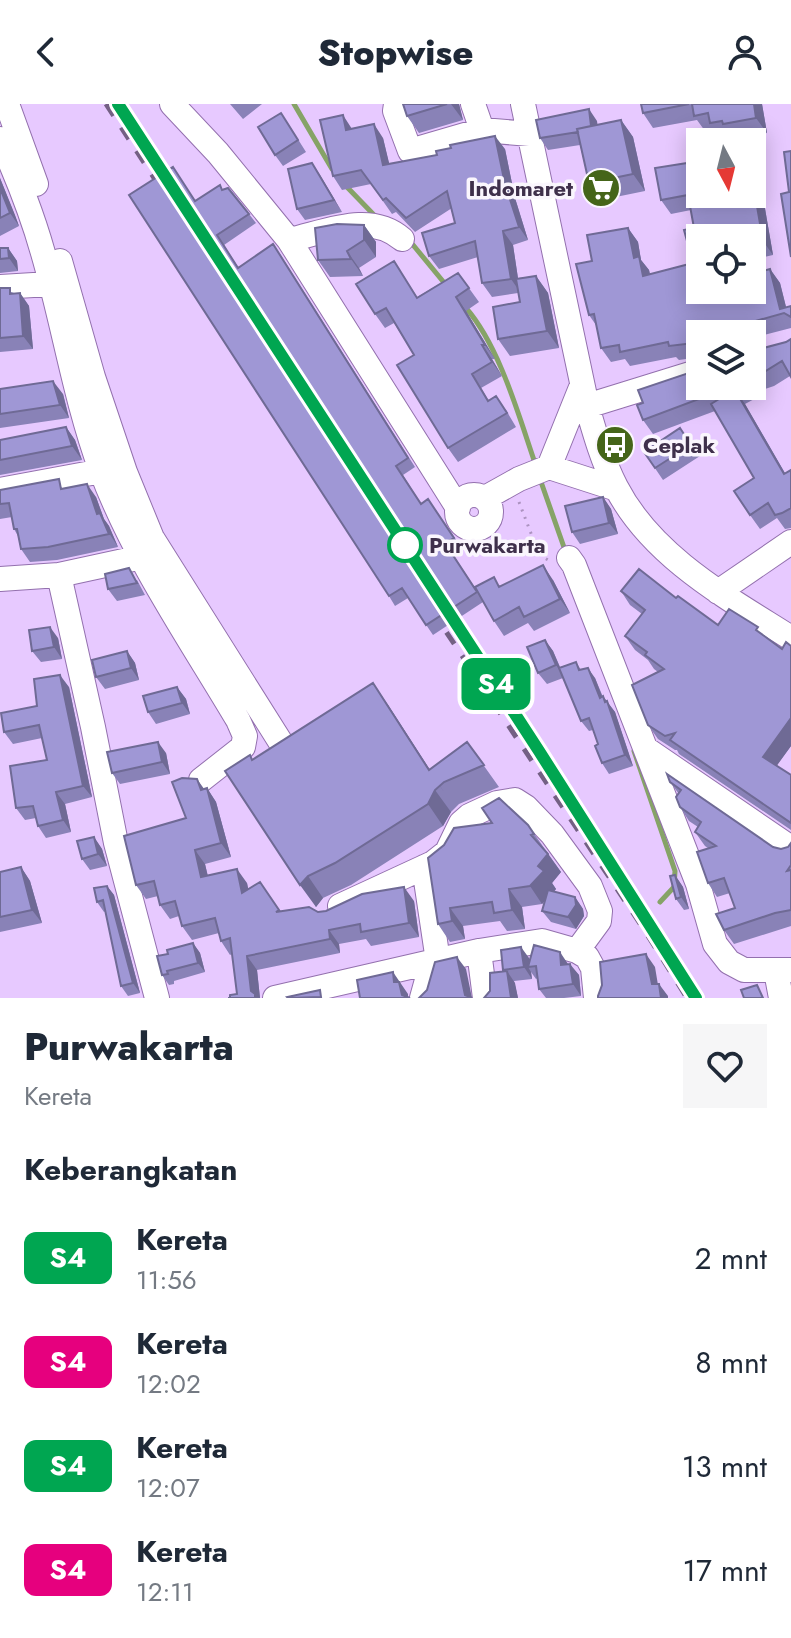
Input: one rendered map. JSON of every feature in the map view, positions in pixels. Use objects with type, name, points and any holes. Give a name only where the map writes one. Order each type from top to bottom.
[{"type":"street","points":[[7,104],[50,223],[93,377],[125,472],[152,538],[283,746]]},
{"type":"street","points":[[172,104],[218,153],[289,240],[458,508],[457,514],[463,525],[480,528],[490,520],[491,508],[485,498],[533,474],[584,396],[686,374]]},
{"type":"street","points":[[396,104],[395,111],[410,151],[482,130],[530,134]]},
{"type":"street","points":[[473,104],[482,130]]},
{"type":"street","points":[[523,104],[584,396],[600,450],[617,489],[652,536],[678,562],[718,592],[791,638]]},
{"type":"street","points":[[0,139],[38,240],[75,384],[102,471],[142,557],[245,736],[243,747],[201,780]]},
{"type":"street","points":[[289,240],[365,223],[390,228],[402,239]]},
{"type":"street","points":[[0,287],[50,284]]},
{"type":"street","points":[[0,490],[102,471]]},
{"type":"street","points":[[533,474],[617,489]]},
{"type":"street","points":[[718,592],[791,542]]},
{"type":"street","points":[[0,579],[59,575],[142,557]]},
{"type":"street","points":[[562,560],[574,565],[698,884],[720,952],[729,962],[744,970],[784,970],[781,998]]},
{"type":"street","points":[[59,575],[116,843],[156,995]]},
{"type":"street","points":[[646,749],[791,848]]},
{"type":"street","points":[[330,911],[424,867],[447,852],[461,823],[469,816],[497,803],[515,800],[552,834],[590,886],[595,898],[600,911],[599,921],[577,951]]},
{"type":"street","points":[[422,998],[436,958],[424,867]]},
{"type":"street","points":[[283,997],[436,958],[542,941],[587,957],[593,968],[596,998]]},
{"type":"street","points":[[479,951],[485,998]]},
{"type":"path","points":[[533,474],[537,549],[545,559],[562,560]]},
{"type":"building","points":[[403,104],[447,104],[407,116]]},
{"type":"building","points":[[641,104],[689,104],[643,113]]},
{"type":"building","points":[[692,104],[754,104],[756,118],[710,123],[708,113],[694,116]]},
{"type":"building","points":[[589,109],[591,126],[577,129],[578,132],[540,138],[536,120]]},
{"type":"building","points":[[281,113],[298,140],[275,155],[258,127]]},
{"type":"building","points":[[343,115],[346,130],[374,124],[383,165],[437,155],[436,151],[451,148],[450,145],[495,136],[505,184],[519,227],[503,231],[511,279],[482,283],[475,241],[429,256],[422,233],[455,223],[447,191],[406,218],[386,198],[383,200],[361,170],[333,176],[320,120]]},
{"type":"building","points":[[621,120],[633,174],[589,183],[577,129]]},
{"type":"building","points":[[791,151],[791,257],[781,194],[789,192],[784,152]]},
{"type":"building","points":[[312,163],[334,200],[297,209],[288,169]]},
{"type":"building","points":[[686,163],[686,195],[661,200],[655,168]]},
{"type":"building","points":[[173,167],[195,201],[220,185],[222,190],[228,188],[249,214],[217,235],[238,268],[273,244],[408,458],[396,466],[421,504],[428,499],[454,538],[445,543],[477,592],[426,625],[402,588],[389,596],[129,195]]},
{"type":"building","points":[[0,188],[10,213],[0,218]]},
{"type":"building","points":[[690,208],[757,208],[760,224],[693,224]]},
{"type":"building","points":[[337,224],[364,225],[364,240],[347,251],[351,259],[318,260],[315,228]]},
{"type":"building","points":[[628,228],[634,258],[639,256],[643,276],[686,265],[686,304],[766,304],[766,270],[770,269],[780,309],[791,306],[791,317],[784,313],[759,320],[686,320],[686,344],[669,346],[668,342],[620,352],[619,345],[601,348],[594,314],[589,315],[576,264],[592,261],[587,235]]},
{"type":"building","points":[[0,248],[8,248],[9,258],[0,259]]},
{"type":"building","points":[[394,261],[417,298],[458,273],[469,288],[456,297],[492,362],[472,374],[488,401],[496,396],[507,413],[448,448],[397,365],[414,355],[386,308],[375,314],[356,284]]},
{"type":"building","points":[[536,276],[547,331],[498,339],[493,307],[520,302],[516,279]]},
{"type":"building","points":[[0,288],[10,288],[10,294],[20,293],[23,336],[0,338]]},
{"type":"building","points":[[791,339],[791,377],[782,361],[766,371],[766,347]]},
{"type":"building","points":[[686,374],[686,400],[696,400],[643,420],[637,405],[643,403],[638,390]]},
{"type":"building","points":[[53,381],[60,405],[0,414],[0,389]]},
{"type":"building","points":[[717,400],[741,400],[784,474],[791,470],[791,508],[775,515],[768,503],[750,515],[734,491],[754,478],[711,404]]},
{"type":"building","points":[[66,427],[72,446],[0,460],[0,440]]},
{"type":"building","points":[[680,428],[691,445],[655,468],[644,452]]},
{"type":"building","points":[[59,479],[61,489],[87,484],[97,514],[100,513],[109,534],[48,547],[21,549],[9,503],[0,504],[0,490]]},
{"type":"building","points":[[603,497],[609,523],[572,532],[565,506]]},
{"type":"building","points":[[543,565],[560,599],[524,617],[519,607],[494,621],[475,587],[494,577],[499,587]]},
{"type":"building","points":[[129,568],[137,583],[108,589],[105,574]]},
{"type":"building","points":[[639,569],[718,625],[729,609],[758,627],[756,630],[782,649],[786,642],[791,646],[791,718],[763,757],[791,775],[791,823],[670,740],[675,733],[665,736],[648,725],[632,685],[664,669],[625,636],[645,610],[621,591]]},
{"type":"building","points":[[50,627],[54,647],[32,651],[29,630]]},
{"type":"building","points":[[545,640],[556,665],[538,673],[527,647]]},
{"type":"building","points":[[127,651],[131,668],[96,677],[92,660]]},
{"type":"building","points":[[576,662],[579,670],[588,668],[600,698],[603,696],[607,701],[625,755],[602,763],[589,718],[581,721],[559,668]]},
{"type":"building","points":[[60,675],[83,786],[56,792],[63,820],[38,826],[33,806],[16,808],[10,766],[47,760],[39,725],[4,732],[1,713],[37,706],[34,679]]},
{"type":"building","points":[[373,683],[429,770],[467,742],[484,765],[444,782],[435,790],[428,804],[335,863],[308,876],[300,885],[225,771],[250,755],[252,760]]},
{"type":"building","points":[[177,687],[182,703],[148,712],[143,696]]},
{"type":"building","points":[[158,742],[162,762],[112,773],[107,752]]},
{"type":"building","points":[[667,774],[773,847],[781,849],[791,843],[791,865],[787,871],[791,870],[791,910],[724,930],[716,914],[735,908],[724,878],[708,883],[697,852],[716,846],[695,832],[701,822],[680,807],[676,797],[681,790],[670,782]]},
{"type":"building","points":[[182,778],[197,779],[201,790],[207,788],[221,843],[195,850],[201,877],[237,869],[242,893],[260,882],[279,910],[276,912],[309,907],[318,912],[326,911],[362,894],[404,887],[409,923],[361,932],[360,924],[329,930],[330,939],[247,956],[251,991],[255,998],[230,998],[230,995],[237,994],[230,938],[221,941],[215,918],[182,926],[175,901],[160,905],[154,881],[136,885],[124,836],[186,818],[172,782]]},
{"type":"building","points":[[499,798],[528,825],[534,834],[531,835],[548,854],[538,866],[544,871],[530,886],[509,889],[512,910],[494,913],[492,902],[450,908],[452,921],[438,924],[428,858],[444,845],[454,828],[492,823],[482,808]]},
{"type":"building","points":[[94,837],[98,854],[82,859],[77,841]]},
{"type":"building","points":[[21,867],[32,910],[0,917],[0,872]]},
{"type":"building","points":[[675,875],[681,897],[676,899],[670,876]]},
{"type":"building","points":[[107,886],[133,983],[121,986],[103,900],[97,902],[94,888]]},
{"type":"building","points":[[548,890],[575,897],[576,905],[568,917],[542,911]]},
{"type":"building","points":[[193,943],[198,963],[162,975],[157,956]]},
{"type":"building","points":[[534,945],[560,952],[561,965],[570,964],[573,984],[539,989],[536,966],[528,967]]},
{"type":"building","points":[[521,947],[524,967],[503,970],[501,950]]},
{"type":"building","points":[[646,954],[652,984],[659,984],[661,998],[598,998],[602,985],[600,962]]},
{"type":"building","points":[[457,957],[465,995],[472,998],[419,998],[427,990],[435,962]]},
{"type":"building","points":[[507,971],[511,998],[484,998],[490,991],[490,973]]},
{"type":"building","points":[[393,972],[394,982],[399,982],[402,995],[410,998],[360,998],[357,980]]},
{"type":"building","points":[[757,985],[763,998],[744,998],[741,990]]},
{"type":"building","points":[[320,990],[321,997],[287,997]]},
{"type":"waterway","points":[[294,104],[332,169]]},
{"type":"waterway","points":[[346,186],[375,216]]},
{"type":"waterway","points":[[409,240],[446,285]]},
{"type":"waterway","points":[[466,308],[499,362],[536,466]]},
{"type":"waterway","points":[[540,479],[566,553]]},
{"type":"waterway","points":[[634,751],[675,871],[674,887],[660,902]]},
{"type":"railway","points":[[106,104],[167,198]]},
{"type":"railway","points":[[443,604],[548,765]]},
{"type":"railway","points":[[431,609],[687,998]]},
{"type":"train","name":"S4","points":[[118,104],[696,998]]},
{"type":"place","name":"Indomaret","points":[[601,188]]},
{"type":"place","name":"Ceplak","points":[[615,445]]},
{"type":"place","name":"Purwakarta","points":[[405,545]]}]
